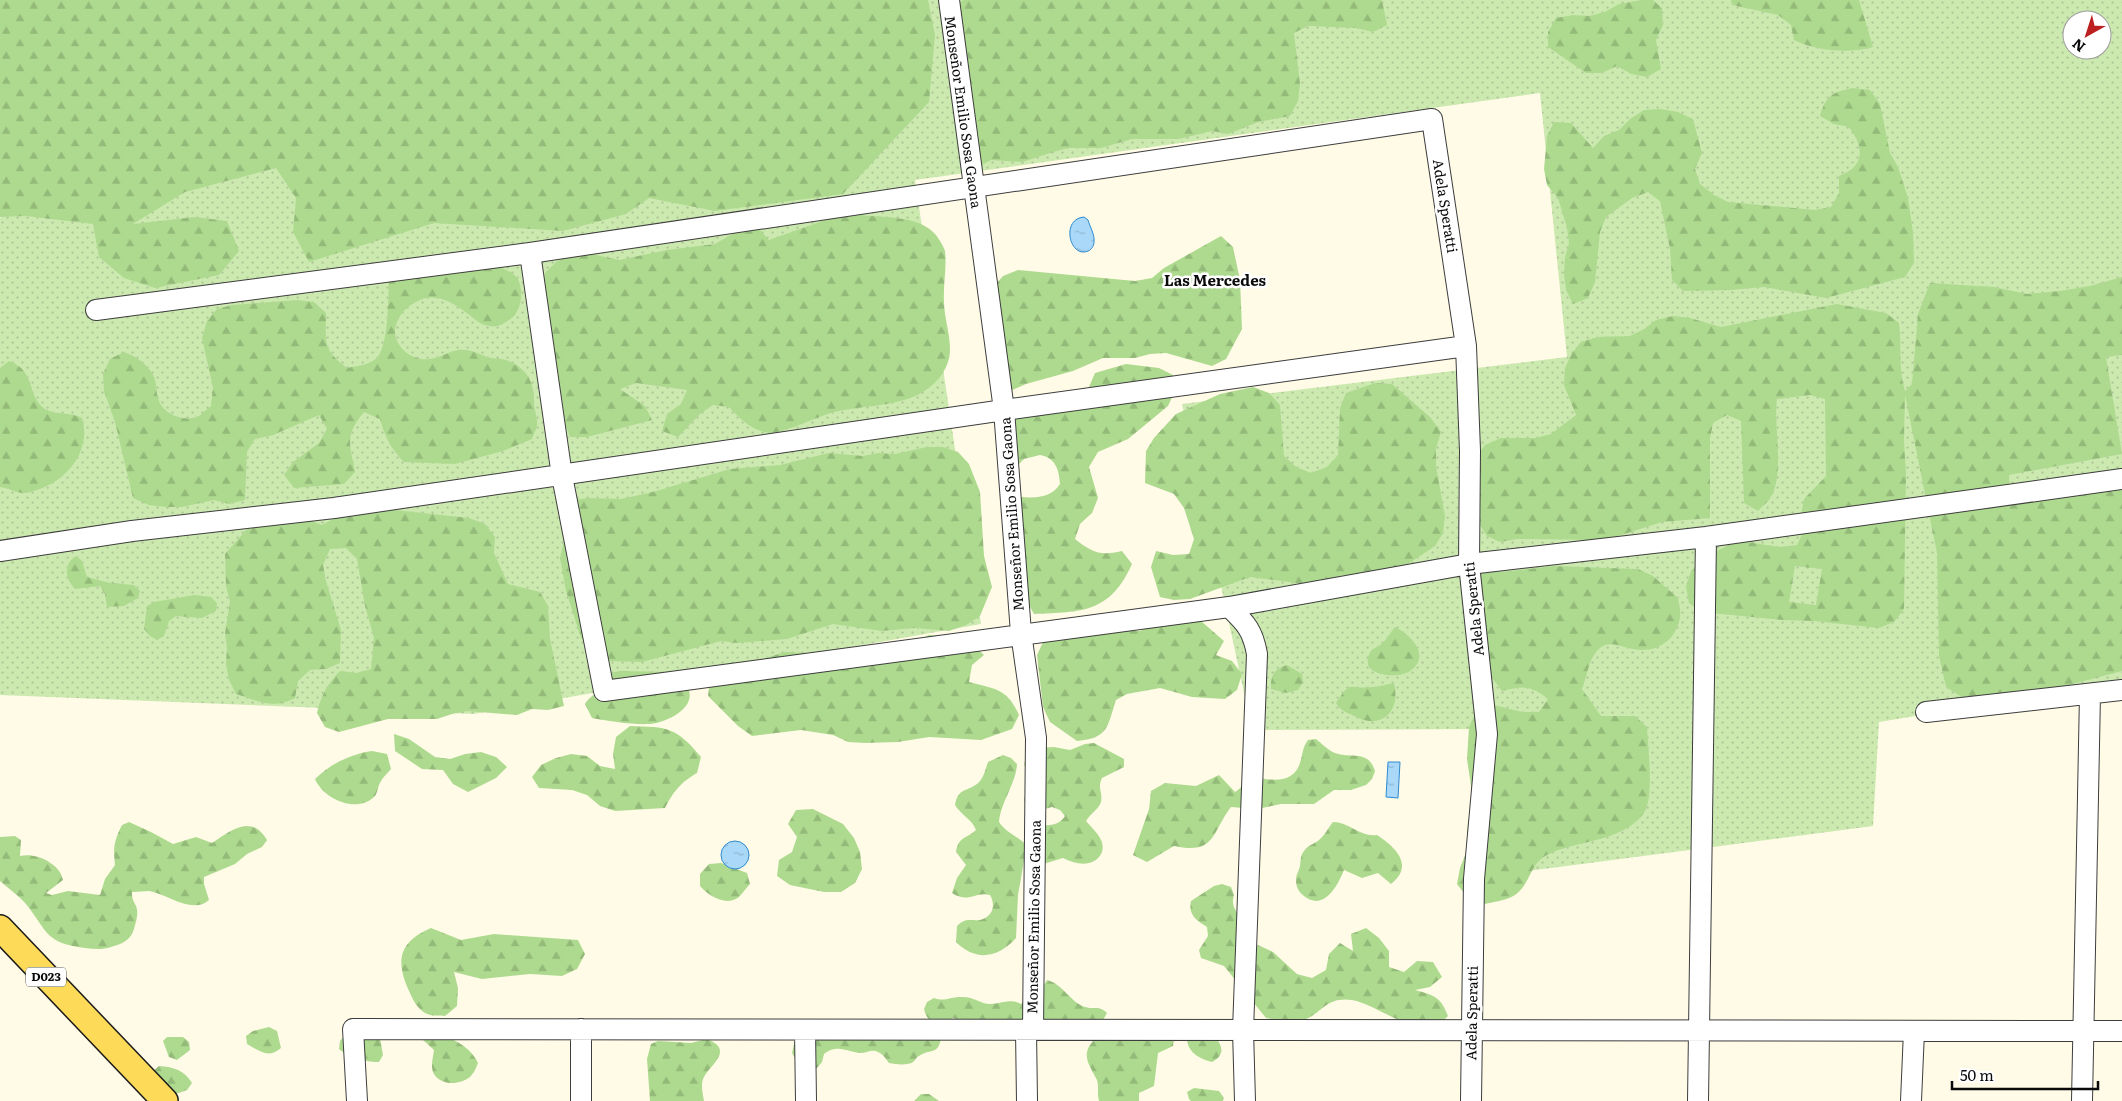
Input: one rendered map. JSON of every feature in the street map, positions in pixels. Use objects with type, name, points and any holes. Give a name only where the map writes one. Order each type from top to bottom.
[{"type":"main road","name":"D023","points":[[0,928],[165,1101]]},
{"type":"street","name":"Monseñor Emilio Sosa Gaona","points":[[949,0],[1004,410],[1021,633],[1036,738],[1027,1101]]},
{"type":"street","name":"Adela Speratti","points":[[973,188],[1432,119],[1466,346],[1470,451],[1469,564],[1487,734],[1474,879],[1471,1101]]},
{"type":"street","points":[[96,310],[530,253],[973,188]]},
{"type":"street","points":[[530,253],[562,476],[604,691],[1229,606],[1469,564],[1706,537],[2122,479]]},
{"type":"street","points":[[0,551],[132,531],[334,508],[1004,410],[1466,346]]},
{"type":"street","points":[[1698,1101],[1706,537]]},
{"type":"street","points":[[1229,606],[1244,621],[1254,635],[1257,654],[1243,1030],[1245,1101]]},
{"type":"street","points":[[1926,712],[2122,690]]},
{"type":"street","points":[[2082,1101],[2090,694]]},
{"type":"street","points":[[357,1101],[353,1029],[2122,1031]]},
{"type":"street","points":[[581,1029],[581,1101]]},
{"type":"street","points":[[805,1030],[806,1101]]},
{"type":"street","points":[[1911,1101],[1914,1031]]},
{"type":"green space","points":[[0,0],[928,0],[935,35],[929,102],[843,194],[715,211],[649,198],[626,214],[563,231],[434,223],[309,262],[293,232],[296,198],[276,168],[185,192],[133,224],[195,217],[227,221],[239,251],[219,275],[155,288],[124,278],[99,257],[93,224],[26,216],[0,217]]},
{"type":"green space","points":[[208,0],[2122,0],[2122,682],[1879,722],[1873,826],[1482,877],[1489,729],[1252,730],[1182,404],[1567,357],[1540,93],[915,180],[981,624],[474,714],[0,695],[0,218],[205,105]]},
{"type":"green space","points":[[963,0],[1382,0],[1387,25],[1373,32],[1356,28],[1308,26],[1294,33],[1300,84],[1298,101],[1290,116],[1258,122],[1228,134],[1212,131],[1179,139],[1132,139],[1101,148],[1068,148],[1022,162],[991,160],[976,168],[951,10]]},
{"type":"green space","points":[[1653,0],[1662,8],[1663,25],[1656,40],[1661,69],[1647,77],[1631,74],[1617,66],[1602,73],[1586,73],[1548,47],[1548,32],[1556,18],[1573,15],[1589,16],[1605,12],[1619,4]]},
{"type":"green space","points":[[1731,0],[1859,0],[1873,47],[1843,51],[1803,44],[1794,40],[1791,25],[1778,15],[1732,5]]},
{"type":"green space","points":[[1853,88],[1870,90],[1880,104],[1890,153],[1898,167],[1908,198],[1913,232],[1914,263],[1905,277],[1826,298],[1764,287],[1683,291],[1672,280],[1670,249],[1660,201],[1648,192],[1632,198],[1606,217],[1600,232],[1595,282],[1588,298],[1573,304],[1566,290],[1564,274],[1565,258],[1569,243],[1567,228],[1558,198],[1547,185],[1544,169],[1547,136],[1554,122],[1571,123],[1593,148],[1604,136],[1619,130],[1630,119],[1644,110],[1661,109],[1678,112],[1693,119],[1702,153],[1695,169],[1700,184],[1714,195],[1728,202],[1815,210],[1831,207],[1839,193],[1839,176],[1853,168],[1859,158],[1858,142],[1849,127],[1834,124],[1820,116],[1825,103],[1831,96],[1840,91]]},
{"type":"green space","points":[[861,215],[901,219],[920,224],[936,235],[944,249],[946,263],[944,307],[950,353],[944,371],[929,388],[903,400],[831,413],[775,433],[764,432],[752,427],[729,407],[713,405],[700,414],[678,437],[662,431],[667,414],[681,404],[687,390],[636,383],[620,389],[645,406],[652,420],[587,437],[570,437],[558,405],[542,289],[545,273],[556,262],[571,254],[587,253],[619,260],[667,250],[715,244],[743,228],[759,229],[769,240],[828,219]]},
{"type":"green space","points":[[1221,236],[1233,247],[1240,280],[1242,329],[1226,359],[1212,366],[1166,353],[1150,354],[1135,358],[1103,358],[1073,371],[1026,384],[1008,392],[981,317],[981,301],[1003,276],[1018,270],[1135,281],[1152,278],[1164,268]]},
{"type":"green space","points":[[485,264],[507,270],[517,278],[520,284],[521,297],[514,316],[501,325],[489,326],[480,323],[460,308],[446,301],[425,298],[404,310],[396,325],[396,338],[403,350],[422,359],[433,358],[458,350],[466,350],[489,358],[506,360],[519,367],[528,376],[533,388],[537,422],[532,439],[503,451],[455,464],[404,462],[389,442],[380,419],[364,412],[353,428],[350,440],[355,472],[344,484],[294,488],[284,475],[293,462],[319,443],[327,429],[319,415],[273,435],[255,439],[247,452],[245,500],[229,504],[214,500],[182,507],[166,507],[149,505],[133,498],[115,422],[104,391],[103,374],[110,359],[124,352],[141,361],[154,376],[158,398],[164,409],[180,418],[193,418],[199,416],[211,406],[213,388],[202,338],[207,321],[217,309],[232,305],[298,300],[314,302],[326,313],[326,339],[329,350],[347,368],[370,362],[377,358],[381,352],[386,332],[389,277]]},
{"type":"green space","points":[[2122,277],[2122,355],[2106,357],[2122,454],[2009,475],[2010,499],[2122,485],[2122,671],[2008,701],[1974,705],[1946,687],[1939,656],[1937,553],[1905,395],[1904,609],[1894,622],[1879,628],[1701,612],[1689,603],[1686,587],[1691,571],[1702,558],[1731,544],[1747,542],[1780,547],[1797,545],[1804,530],[1801,515],[1804,499],[1826,476],[1825,399],[1810,395],[1777,399],[1777,478],[1769,500],[1758,511],[1744,503],[1741,421],[1727,415],[1713,423],[1710,439],[1710,518],[1662,522],[1615,537],[1599,540],[1517,539],[1500,542],[1487,536],[1478,522],[1476,457],[1485,445],[1501,438],[1535,438],[1551,434],[1576,415],[1564,385],[1565,368],[1572,353],[1581,342],[1597,337],[1630,336],[1656,320],[1673,316],[1690,318],[1721,327],[1837,304],[1886,313],[1899,323],[1901,366],[1905,391],[1912,384],[1918,314],[1930,283],[1994,287],[2027,294],[2090,286]],"holes":[[[1795,566],[1822,569],[1816,605],[1789,602]]]},
{"type":"green space","points":[[9,361],[18,365],[24,371],[39,404],[49,411],[82,418],[84,432],[83,444],[71,467],[51,484],[39,490],[26,493],[0,487],[0,368]]},
{"type":"green space","points":[[1126,364],[1159,368],[1173,375],[1175,391],[1168,406],[1128,439],[1098,452],[1089,467],[1098,498],[1092,513],[1080,524],[1075,539],[1097,552],[1122,551],[1132,564],[1114,592],[1104,601],[1093,607],[1066,612],[1034,614],[1026,600],[1006,411],[1082,403],[1095,373]],"holes":[[[1040,455],[1056,465],[1060,484],[1048,495],[1021,497],[1016,467],[1024,459]]]},
{"type":"green space","points":[[1375,383],[1392,384],[1431,418],[1441,432],[1436,448],[1436,466],[1445,516],[1443,533],[1435,546],[1408,564],[1376,575],[1343,575],[1312,585],[1250,577],[1190,599],[1174,600],[1160,597],[1151,567],[1156,551],[1173,555],[1189,554],[1194,539],[1184,508],[1174,494],[1145,483],[1146,451],[1154,438],[1176,414],[1220,394],[1253,387],[1269,393],[1280,405],[1284,456],[1296,467],[1311,473],[1327,467],[1338,455],[1340,408],[1346,393]]},
{"type":"green space","points":[[927,447],[943,447],[958,452],[969,464],[980,492],[984,556],[992,587],[980,616],[966,625],[949,631],[915,628],[882,631],[833,624],[787,639],[737,643],[721,641],[642,662],[609,661],[581,638],[566,591],[560,558],[564,541],[558,509],[573,500],[589,498],[621,499],[653,492],[730,469],[780,465],[829,453],[863,456],[878,453],[895,454]]},
{"type":"green space","points":[[367,507],[469,518],[485,524],[495,537],[494,553],[508,584],[540,592],[548,606],[550,639],[564,706],[548,710],[532,709],[517,715],[467,711],[437,719],[388,719],[339,732],[325,727],[317,713],[320,701],[331,681],[340,671],[356,673],[371,669],[374,638],[365,606],[357,559],[346,548],[330,549],[323,565],[341,630],[340,663],[326,669],[310,670],[298,681],[295,698],[287,702],[272,704],[259,702],[236,694],[229,680],[226,664],[227,648],[225,633],[230,602],[226,586],[225,554],[246,530],[275,517],[291,513],[322,525],[351,510]]},
{"type":"green space","points":[[76,556],[82,561],[87,577],[110,583],[134,585],[140,591],[138,598],[124,606],[107,607],[105,594],[100,586],[75,589],[67,576],[67,567]]},
{"type":"green space","points":[[1554,566],[1638,569],[1653,576],[1678,598],[1680,617],[1675,632],[1670,639],[1664,644],[1650,649],[1633,649],[1612,644],[1600,648],[1593,657],[1582,689],[1601,716],[1635,716],[1647,727],[1650,770],[1648,804],[1637,821],[1625,829],[1606,837],[1565,848],[1545,856],[1536,865],[1520,891],[1515,895],[1481,905],[1467,897],[1457,884],[1460,868],[1466,853],[1468,821],[1474,806],[1467,759],[1469,727],[1476,712],[1490,704],[1522,712],[1539,712],[1548,699],[1532,689],[1516,688],[1502,691],[1483,666],[1471,575],[1486,571],[1502,572]]},
{"type":"green space","points":[[195,595],[211,597],[217,603],[216,611],[202,618],[176,616],[169,621],[164,636],[157,640],[144,629],[147,606],[154,602]]},
{"type":"green space","points":[[1201,621],[1224,641],[1216,655],[1232,661],[1242,674],[1237,690],[1225,699],[1192,697],[1160,688],[1127,694],[1116,700],[1108,724],[1101,734],[1077,741],[1050,722],[1043,707],[1037,655],[1044,640],[1108,630],[1140,631],[1155,624]]},
{"type":"green space","points":[[1395,627],[1412,640],[1419,652],[1419,659],[1416,665],[1405,674],[1390,675],[1375,672],[1370,668],[1368,662],[1370,653],[1384,641]]},
{"type":"green space","points":[[929,635],[946,636],[965,641],[984,655],[972,665],[969,682],[993,688],[1010,699],[1019,715],[1012,729],[981,740],[929,737],[898,742],[865,743],[848,742],[833,735],[801,730],[752,736],[738,726],[708,696],[710,679],[724,671],[785,652],[866,656],[899,649]]},
{"type":"green space","points":[[1287,665],[1302,674],[1303,682],[1298,690],[1286,693],[1271,689],[1271,681],[1276,671]]},
{"type":"green space","points":[[619,671],[667,672],[678,683],[686,685],[689,700],[686,706],[673,717],[656,723],[629,723],[592,718],[585,704],[600,688],[605,677]]},
{"type":"green space","points":[[1394,683],[1395,702],[1392,710],[1381,720],[1364,720],[1344,711],[1336,703],[1348,688],[1374,687]]},
{"type":"green space","points":[[630,726],[663,728],[678,734],[701,757],[697,773],[678,788],[665,808],[615,811],[600,806],[587,795],[572,790],[539,788],[532,777],[541,765],[571,754],[587,756],[600,766],[615,769],[613,754],[616,737]]},
{"type":"green space","points":[[394,734],[409,739],[435,757],[450,759],[465,754],[481,752],[496,757],[507,767],[496,778],[468,792],[453,784],[443,770],[422,769],[395,751]]},
{"type":"green space","points":[[1316,739],[1335,753],[1363,757],[1368,760],[1375,771],[1372,779],[1366,785],[1351,790],[1334,790],[1314,804],[1281,804],[1257,809],[1231,807],[1211,840],[1205,844],[1188,848],[1174,846],[1147,862],[1133,855],[1149,809],[1151,791],[1165,783],[1196,786],[1219,775],[1235,792],[1252,777],[1273,780],[1286,778],[1297,770],[1308,740]]},
{"type":"green space","points":[[1094,743],[1124,759],[1124,767],[1102,778],[1100,785],[1101,802],[1086,821],[1100,837],[1103,846],[1102,852],[1095,861],[1090,863],[1079,863],[1063,858],[1040,865],[1026,849],[1018,895],[1016,938],[1002,950],[994,953],[979,955],[971,953],[956,942],[957,926],[966,920],[980,920],[988,916],[992,910],[993,903],[990,895],[963,897],[952,893],[957,878],[966,865],[956,852],[957,847],[961,841],[976,830],[955,805],[958,796],[979,782],[988,762],[1003,755],[1011,758],[1017,764],[1016,771],[1000,814],[999,822],[1026,845],[1037,827],[1056,824],[1065,816],[1060,810],[1052,807],[1045,809],[1026,807],[1024,799],[1029,783],[1024,763],[1037,748],[1054,747],[1070,750],[1085,744]]},
{"type":"green space","points":[[372,751],[387,754],[391,769],[380,783],[375,796],[368,801],[360,804],[342,802],[333,798],[319,786],[315,779],[327,769],[356,755]]},
{"type":"green space","points":[[813,809],[843,824],[854,838],[860,852],[862,869],[855,883],[841,892],[824,892],[790,885],[777,876],[779,860],[792,852],[797,837],[788,824],[796,810]]},
{"type":"green space","points":[[129,822],[173,844],[196,837],[212,843],[233,830],[247,826],[254,827],[267,840],[262,847],[247,854],[235,864],[204,877],[209,900],[202,904],[188,905],[149,891],[132,892],[137,912],[133,933],[122,943],[104,949],[72,946],[55,939],[49,935],[23,901],[0,881],[0,837],[15,836],[21,840],[20,856],[33,856],[46,860],[61,874],[63,880],[46,893],[52,895],[68,891],[100,895],[105,879],[115,865],[114,849],[117,835],[122,825]]},
{"type":"green space","points":[[1333,822],[1345,824],[1366,834],[1377,835],[1390,845],[1400,857],[1402,863],[1398,877],[1391,884],[1378,873],[1362,878],[1344,870],[1334,889],[1324,899],[1318,901],[1311,900],[1304,896],[1298,890],[1296,883],[1302,855],[1307,847],[1321,838]]},
{"type":"green space","points":[[721,863],[747,873],[750,884],[734,900],[723,901],[713,897],[700,886],[700,874],[709,864]]},
{"type":"green space","points":[[1222,884],[1231,887],[1234,895],[1234,906],[1243,923],[1238,933],[1237,943],[1245,956],[1258,945],[1273,952],[1297,974],[1312,978],[1326,970],[1329,954],[1340,943],[1353,951],[1351,934],[1366,928],[1379,938],[1389,951],[1389,967],[1404,972],[1417,961],[1433,962],[1442,977],[1430,987],[1415,990],[1436,998],[1443,1005],[1448,1016],[1436,1026],[1426,1028],[1405,1023],[1362,1003],[1343,999],[1330,1003],[1308,1018],[1297,1022],[1266,1018],[1224,966],[1201,958],[1199,950],[1208,936],[1207,927],[1192,914],[1191,901],[1214,886]]},
{"type":"green space","points":[[431,928],[461,940],[494,934],[578,940],[585,954],[577,969],[562,976],[530,974],[482,979],[454,972],[458,988],[457,1006],[445,1016],[426,1014],[413,1000],[405,982],[401,963],[402,954],[412,940]]},
{"type":"green space","points":[[1047,980],[1058,985],[1080,1005],[1088,1008],[1099,1008],[1107,1013],[1103,1020],[1095,1022],[969,1024],[953,1018],[948,1023],[939,1023],[929,1020],[925,1014],[924,1009],[927,1002],[934,998],[965,997],[986,1004],[1010,1001],[1021,1004],[1043,987]]},
{"type":"green space","points":[[269,1027],[277,1031],[281,1048],[272,1053],[264,1053],[247,1044],[246,1036],[253,1031]]},
{"type":"green space","points":[[350,1029],[380,1038],[383,1055],[379,1062],[358,1058],[339,1049],[340,1041]]},
{"type":"green space","points":[[421,1031],[438,1034],[454,1040],[468,1050],[478,1063],[470,1077],[456,1083],[441,1081],[437,1078],[432,1068],[434,1050],[423,1040]]},
{"type":"green space","points":[[1191,1034],[1215,1037],[1221,1048],[1219,1057],[1212,1062],[1196,1055],[1190,1049],[1187,1041]]},
{"type":"green space","points":[[167,1037],[183,1037],[189,1042],[190,1050],[177,1060],[169,1057],[163,1041]]},
{"type":"green space","points":[[941,1037],[936,1049],[917,1057],[911,1063],[905,1064],[889,1063],[883,1055],[876,1051],[857,1053],[834,1049],[824,1054],[822,1062],[817,1068],[813,1068],[802,1065],[792,1053],[794,1044],[799,1039]]},
{"type":"green space","points":[[1174,1038],[1173,1046],[1158,1053],[1154,1086],[1139,1093],[1139,1101],[1099,1101],[1097,1080],[1087,1060],[1088,1050],[1095,1039]]},
{"type":"green space","points":[[707,1039],[715,1043],[720,1053],[702,1083],[704,1101],[650,1101],[647,1059],[651,1044],[658,1041],[691,1043]]},
{"type":"green space","points":[[159,1066],[178,1070],[186,1075],[192,1083],[187,1090],[165,1098],[151,1073]]},
{"type":"green space","points":[[1194,1088],[1219,1091],[1224,1098],[1223,1101],[1191,1101],[1187,1092]]},
{"type":"green space","points":[[921,1094],[929,1094],[939,1101],[914,1101]]},
{"type":"water","points":[[1084,217],[1088,220],[1094,242],[1090,250],[1082,252],[1072,244],[1070,231],[1072,224],[1077,219]]},
{"type":"water","points":[[1388,762],[1400,762],[1398,798],[1386,797]]},
{"type":"water","points":[[735,841],[745,845],[749,855],[745,865],[735,869],[725,865],[721,855],[725,845]]},
{"type":"district","name":"Las Mercedes","points":[[1215,281]]}]
